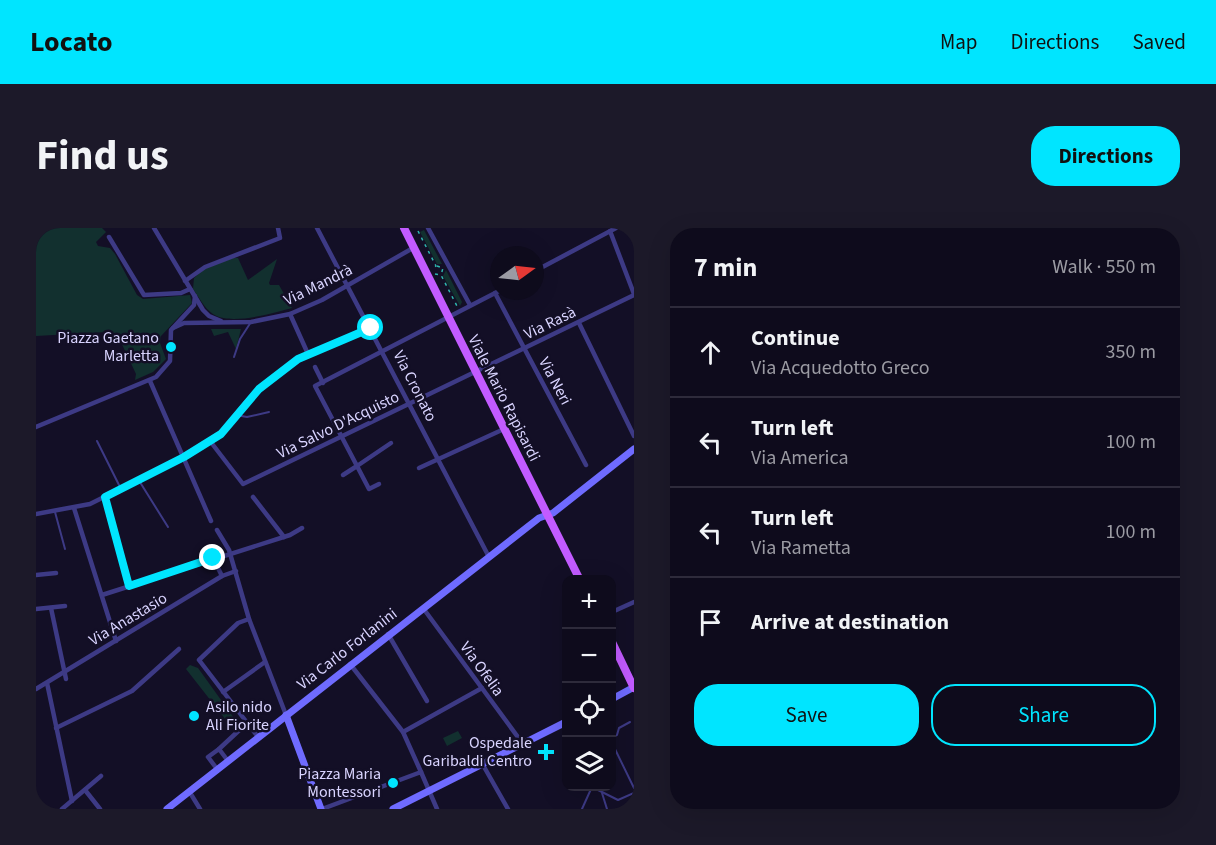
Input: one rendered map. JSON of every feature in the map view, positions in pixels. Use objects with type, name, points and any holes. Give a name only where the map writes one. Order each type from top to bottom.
[{"type":"main road","name":"Viale Mario Rapisardi","points":[[405,228],[450,314],[476,372],[578,575]]},
{"type":"main road","points":[[616,650],[634,687]]},
{"type":"street","points":[[154,228],[203,310],[205,319],[174,328]]},
{"type":"street","points":[[185,281],[205,267],[280,237],[278,228]]},
{"type":"street","name":"Via Cronato","points":[[317,228],[411,403],[489,557]]},
{"type":"street","points":[[544,266],[616,228]]},
{"type":"street","points":[[426,229],[470,305]]},
{"type":"street","points":[[610,231],[634,294]]},
{"type":"street","points":[[110,237],[144,295],[181,293],[190,289]]},
{"type":"street","name":"Via Mandrà","points":[[200,322],[251,322],[290,314],[349,285],[414,248]]},
{"type":"street","name":"Via Rasà","points":[[476,372],[634,294]]},
{"type":"street","points":[[379,484],[369,489],[315,386],[450,314],[490,295]]},
{"type":"street","points":[[36,426],[150,381],[169,364],[170,333],[194,305],[195,297]]},
{"type":"street","name":"Via Neri","points":[[501,300],[586,465]]},
{"type":"street","points":[[203,310],[213,318],[226,323]]},
{"type":"street","points":[[290,314],[308,354]]},
{"type":"street","points":[[579,323],[634,436]]},
{"type":"street","points":[[36,514],[74,508],[105,497],[184,457],[221,434],[259,389],[308,354],[371,328]]},
{"type":"street","points":[[315,367],[323,383]]},
{"type":"street","name":"Via Salvo D'Acquisto","points":[[210,441],[243,484],[476,372]]},
{"type":"street","points":[[150,381],[211,521]]},
{"type":"street","points":[[419,468],[504,429]]},
{"type":"street","points":[[343,475],[391,443]]},
{"type":"street","name":"Via Carlo Forlanini","points":[[166,809],[388,634],[634,449]]},
{"type":"street","points":[[105,497],[129,586]]},
{"type":"street","points":[[253,497],[284,537]]},
{"type":"street","points":[[74,508],[116,640]]},
{"type":"street","points":[[102,595],[284,537],[302,528]]},
{"type":"street","points":[[217,530],[230,553],[249,619],[322,809],[421,772]]},
{"type":"street","points":[[213,558],[222,576]]},
{"type":"street","name":"Via Anastasio","points":[[36,689],[222,576],[236,571]]},
{"type":"street","points":[[36,575],[56,573]]},
{"type":"street","points":[[616,610],[634,602]]},
{"type":"street","points":[[36,609],[65,606]]},
{"type":"street","points":[[51,608],[66,679]]},
{"type":"street","name":"Via Ofelia","points":[[423,608],[523,744]]},
{"type":"street","points":[[249,619],[238,623],[199,660],[258,737]]},
{"type":"street","points":[[388,634],[427,701]]},
{"type":"street","points":[[56,729],[132,691],[179,649]]},
{"type":"street","points":[[224,692],[265,662]]},
{"type":"street","points":[[350,664],[403,732],[433,792],[437,809]]},
{"type":"street","points":[[47,683],[72,801]]},
{"type":"street","points":[[616,697],[634,687]]},
{"type":"street","points":[[403,732],[482,688]]},
{"type":"street","points":[[218,769],[208,757],[230,741],[247,723]]},
{"type":"street","points":[[393,809],[433,792],[562,724]]},
{"type":"street","points":[[219,749],[228,761]]},
{"type":"street","points":[[483,765],[508,809]]},
{"type":"street","points":[[62,809],[101,776]]},
{"type":"street","points":[[84,790],[100,809]]},
{"type":"street","points":[[189,791],[200,809]]},
{"type":"lane","points":[[234,357],[240,339],[251,322]]},
{"type":"lane","points":[[236,415],[247,417],[269,412]]},
{"type":"lane","points":[[97,441],[121,489]]},
{"type":"lane","points":[[138,479],[168,527]]},
{"type":"lane","points":[[55,512],[65,549]]},
{"type":"lane","points":[[614,737],[617,735],[619,728],[630,722]]},
{"type":"lane","points":[[616,751],[634,788]]},
{"type":"lane","points":[[582,809],[591,789],[596,789],[618,800],[634,793]]},
{"type":"lane","points":[[602,793],[607,809]]},
{"type":"path","points":[[414,235],[426,229]]},
{"type":"path","points":[[418,231],[436,266],[435,273],[441,275]]},
{"type":"path","points":[[429,264],[438,283]]},
{"type":"path","points":[[436,266],[443,268],[441,275],[458,308]]},
{"type":"path","points":[[445,267],[449,276]]},
{"type":"path","points":[[450,314],[463,305]]},
{"type":"green space","points":[[36,228],[102,228],[106,232],[96,242],[98,246],[110,248],[115,254],[137,295],[143,299],[190,295],[192,303],[161,336],[160,343],[166,359],[153,372],[135,380],[136,374],[119,338],[114,334],[106,332],[36,336]]},
{"type":"green space","points":[[424,230],[442,264],[437,264],[420,232]]},
{"type":"green space","points":[[238,258],[248,280],[277,259],[269,283],[279,285],[292,308],[240,319],[220,317],[210,312],[193,289],[194,278],[204,269]]},
{"type":"green space","points":[[446,270],[462,302],[460,306],[443,276]]},
{"type":"green space","points":[[211,329],[241,329],[236,349],[228,332],[214,336]]},
{"type":"green space","points":[[190,665],[198,668],[239,725],[233,729],[186,669]]},
{"type":"green space","points":[[458,731],[462,738],[447,746],[443,738]]},
{"type":"place","name":"Piazza Gaetano Marletta","points":[[171,347]]},
{"type":"place","name":"Asilo nido Ali Fiorite","points":[[194,716]]},
{"type":"place","name":"Ospedale Garibaldi Centro","points":[[546,752]]},
{"type":"place","name":"Piazza Maria Montessori","points":[[393,783]]},
{"type":"route","points":[[213,558],[129,586],[105,497],[175,462],[221,434],[246,402],[290,364],[308,354],[371,328]]}]
